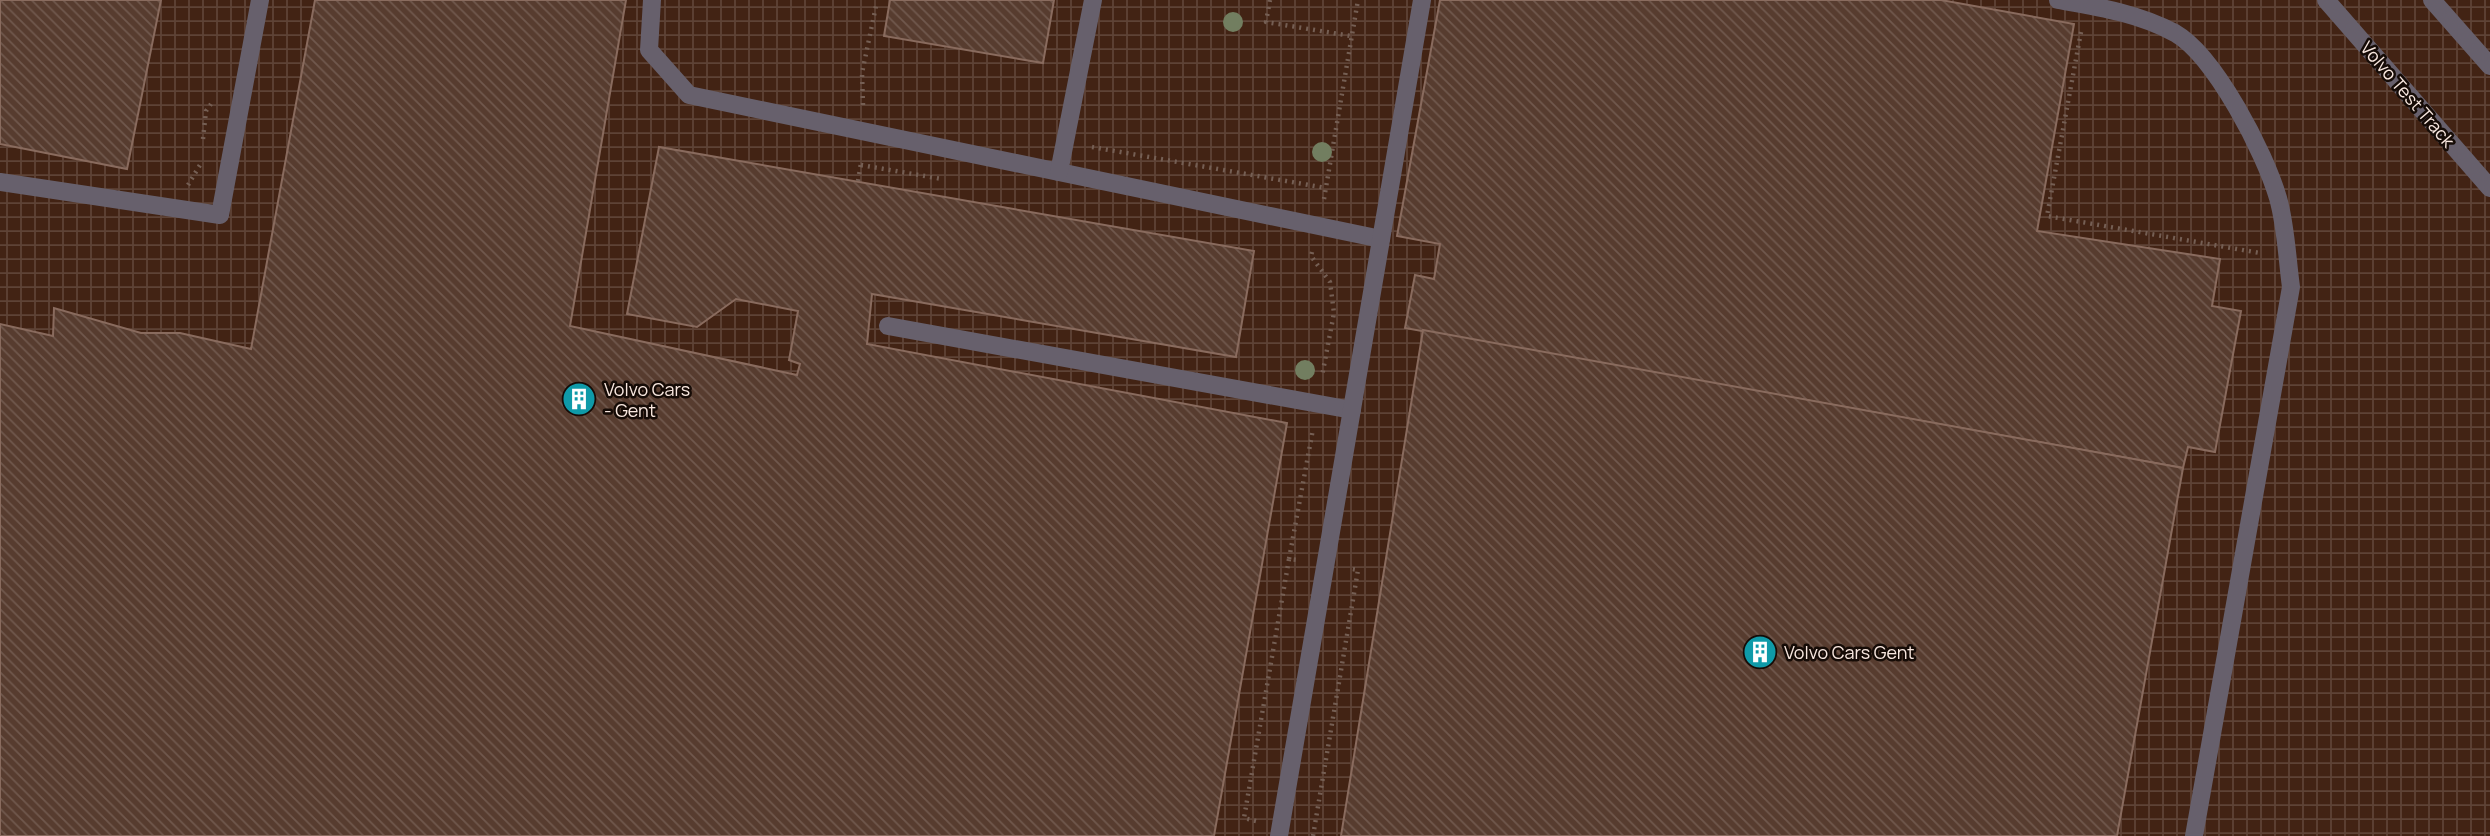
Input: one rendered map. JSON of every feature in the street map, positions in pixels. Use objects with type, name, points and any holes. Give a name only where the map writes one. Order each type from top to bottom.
[{"type":"street","points":[[0,182],[220,215],[260,0]]},
{"type":"street","points":[[652,0],[649,50],[689,95],[1381,239]]},
{"type":"street","points":[[1059,172],[1093,0]]},
{"type":"street","points":[[1279,836],[1422,0]]},
{"type":"street","points":[[2058,0],[2137,15],[2178,34],[2209,65],[2252,133],[2278,199],[2291,287],[2194,836]]},
{"type":"street","name":"Volvo Test Track","points":[[2326,0],[2490,188]]},
{"type":"street","points":[[2432,0],[2490,66]]},
{"type":"street","points":[[888,326],[1352,410]]},
{"type":"path","points":[[1270,0],[1266,22],[1351,36]]},
{"type":"path","points":[[1289,559],[1334,313],[1330,282],[1311,256],[1326,188],[1358,0]]},
{"type":"path","points":[[2087,5],[2047,216],[2287,258]]},
{"type":"path","points":[[850,103],[863,106],[862,73],[876,6]]},
{"type":"path","points":[[183,194],[200,165],[206,111],[212,102]]},
{"type":"path","points":[[858,181],[864,132]]},
{"type":"path","points":[[1065,142],[1326,188]]},
{"type":"shaded area","points":[[0,0],[2490,0],[2490,836],[0,836]]},
{"type":"building","points":[[0,0],[161,0],[127,169],[0,144]]},
{"type":"building","name":"Volvo Cars - Gent","points":[[315,0],[626,0],[570,326],[797,375],[800,364],[789,360],[798,311],[736,299],[697,327],[627,314],[659,147],[1254,251],[1236,357],[872,294],[867,344],[1287,423],[1214,836],[0,836],[0,324],[53,336],[54,308],[141,333],[180,333],[251,349]]},
{"type":"building","points":[[890,0],[1054,0],[1043,63],[884,36]]},
{"type":"building","points":[[1440,0],[1941,0],[2074,24],[2037,231],[2220,259],[2212,306],[2241,311],[2215,452],[2188,447],[2183,468],[1405,328],[1415,275],[1434,279],[1440,244],[1397,236]]},
{"type":"building","name":"Volvo Cars Gent","points":[[1423,330],[2183,468],[2117,836],[1341,836]]},
{"type":"place","name":"Volvo Cars - Gent","points":[[579,399]]},
{"type":"place","name":"Volvo Cars Gent","points":[[1760,652]]}]
